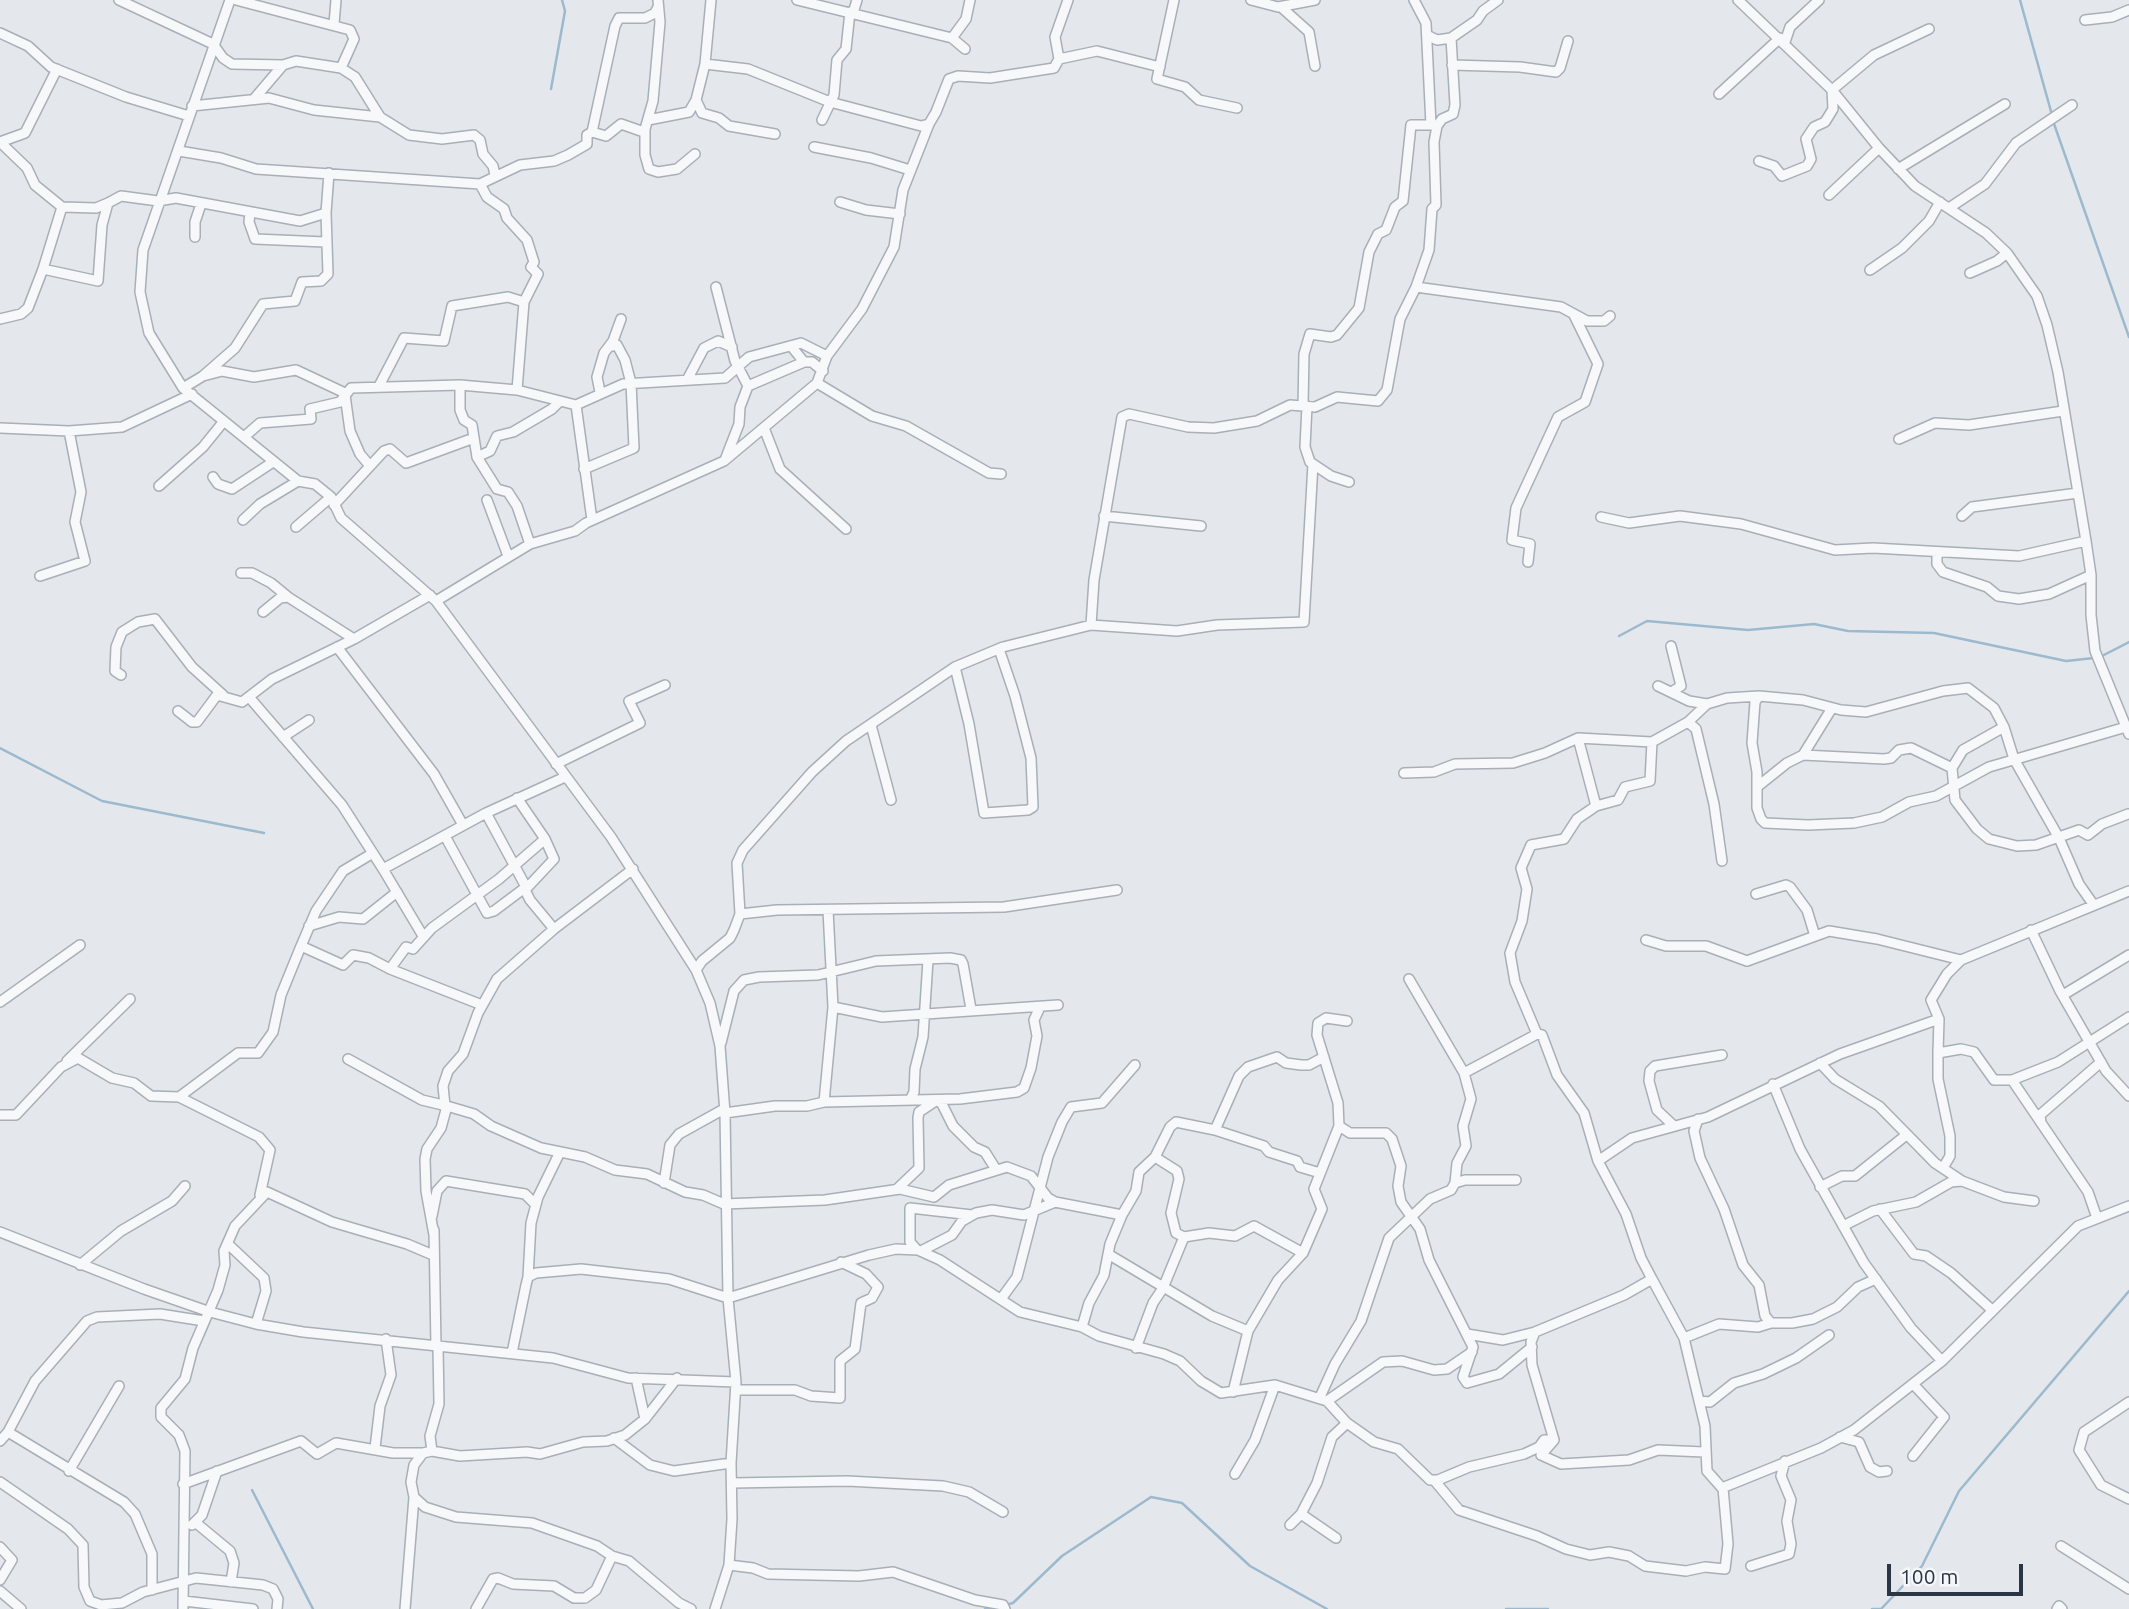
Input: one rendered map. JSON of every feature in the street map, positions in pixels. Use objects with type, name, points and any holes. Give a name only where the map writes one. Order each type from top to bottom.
[{"type":"street","points":[[119,0],[213,44],[223,58],[232,64],[283,65],[296,61],[341,68],[355,77],[380,117]]},
{"type":"street","points":[[230,0],[143,250],[140,292],[149,333],[163,361],[183,388],[298,481],[315,484],[333,501],[341,518],[433,598],[633,869],[696,970],[710,1003],[720,1046],[728,1298],[736,1386],[729,1564],[715,1609]]},
{"type":"street","points":[[236,0],[349,30],[354,39],[341,68]]},
{"type":"street","points":[[334,24],[336,0]]},
{"type":"street","points":[[592,132],[606,136],[621,124],[641,131],[646,125],[689,112],[696,100],[705,64],[711,0]]},
{"type":"street","points":[[797,0],[953,38],[965,48]]},
{"type":"street","points":[[822,120],[834,95],[838,60],[846,49],[851,13],[857,0]]},
{"type":"street","points":[[953,38],[966,19],[970,0]]},
{"type":"street","points":[[121,675],[115,671],[116,648],[122,632],[138,622],[155,619],[192,667],[223,695],[236,702],[249,697],[272,679],[433,598],[530,544],[575,531],[592,520],[724,461],[817,383],[827,356],[874,289],[894,247],[910,170],[948,79],[958,76],[990,78],[1054,68],[1059,59],[1055,37],[1068,0]]},
{"type":"street","points":[[1174,0],[1157,79],[1185,87],[1199,100],[1237,108]]},
{"type":"street","points":[[1251,0],[1281,7],[1315,0]]},
{"type":"street","points":[[1427,35],[1437,40],[1451,38],[1477,20],[1483,11],[1498,0]]},
{"type":"street","points":[[1738,0],[1783,40],[1832,90],[1898,169],[1986,233],[2007,253],[2037,296],[2058,372],[2086,541],[2091,575],[2091,615],[2095,651],[2127,731],[1989,767],[1936,796],[1909,802],[1894,813],[1882,817],[1854,823],[1808,825],[1765,822],[1760,819],[1752,743],[1755,702],[1759,696]]},
{"type":"street","points":[[1719,94],[1783,40],[1790,27],[1819,0]]},
{"type":"street","points":[[696,970],[702,961],[730,938],[740,914],[737,863],[743,850],[812,772],[846,741],[955,667],[999,649],[1091,625],[1177,631],[1216,625],[1304,622],[1313,464],[1305,447],[1304,354],[1310,334],[1337,335],[1359,308],[1370,253],[1378,234],[1386,230],[1393,218],[1395,207],[1403,201],[1412,125],[1430,125],[1426,23],[1416,3]]},
{"type":"street","points":[[658,4],[660,22],[653,101],[646,125],[645,155],[651,171],[677,169],[695,154]]},
{"type":"street","points":[[179,150],[222,158],[256,169],[480,184],[520,165],[554,161],[587,144],[615,26],[620,18],[645,18],[658,4]]},
{"type":"street","points":[[1281,7],[1309,32],[1315,66]]},
{"type":"street","points":[[2085,20],[2112,17],[2129,10]]},
{"type":"street","points":[[1832,90],[1874,55],[1929,29]]},
{"type":"street","points":[[0,33],[28,46],[57,69],[126,97],[190,111],[269,98],[314,110],[380,117],[409,135],[442,139],[474,135],[480,140],[483,154],[493,166],[495,175]]},
{"type":"street","points":[[1091,625],[1104,516],[1122,417],[1129,414],[1188,427],[1214,428],[1257,421],[1290,405],[1305,406],[1345,396],[1367,402],[1378,401],[1388,390],[1400,319],[1416,288],[1429,250],[1432,209],[1436,205],[1434,142],[1437,126],[1441,119],[1453,114],[1455,105],[1451,38]]},
{"type":"street","points":[[1452,65],[1556,72],[1560,68],[1568,41]]},
{"type":"street","points":[[1059,59],[1097,51],[1160,67]]},
{"type":"street","points":[[705,64],[748,69],[830,102],[899,122],[921,126],[929,124]]},
{"type":"street","points":[[254,99],[283,65]]},
{"type":"street","points":[[57,69],[25,133],[0,142],[27,168],[34,185],[62,207],[96,208],[121,196],[158,201],[176,198],[300,221],[327,213]]},
{"type":"street","points":[[1759,161],[1774,166],[1782,176],[1807,166],[1811,159],[1806,138],[1814,127],[1825,122],[1833,109],[1832,90]]},
{"type":"street","points":[[696,100],[702,113],[719,118],[729,127],[775,134]]},
{"type":"street","points":[[1898,169],[2005,104]]},
{"type":"street","points":[[1949,208],[1984,184],[2016,143],[2071,105]]},
{"type":"street","points":[[814,147],[910,170]]},
{"type":"street","points":[[1829,195],[1879,148]]},
{"type":"street","points":[[183,388],[203,376],[235,348],[263,304],[295,301],[302,282],[321,281],[328,275],[325,242],[329,173]]},
{"type":"street","points":[[480,184],[487,197],[504,209],[507,218],[527,240],[534,262],[531,267],[538,274],[524,302],[517,390]]},
{"type":"street","points":[[840,202],[866,211],[900,214]]},
{"type":"street","points":[[1870,270],[1902,248],[1929,221],[1940,202]]},
{"type":"street","points":[[43,269],[98,281],[102,225],[108,203]]},
{"type":"street","points":[[195,237],[195,222],[201,204]]},
{"type":"street","points":[[0,319],[21,314],[27,308],[43,269],[62,207]]},
{"type":"street","points":[[250,213],[249,222],[256,239],[325,242]]},
{"type":"street","points":[[1970,274],[2007,253]]},
{"type":"street","points":[[716,287],[732,347],[748,386],[740,407],[739,424],[724,461]]},
{"type":"street","points":[[1416,288],[1545,303],[1561,307],[1587,321],[1604,321],[1611,316]]},
{"type":"street","points":[[379,386],[404,338],[444,341],[452,306],[508,297],[524,302]]},
{"type":"street","points":[[1528,562],[1530,544],[1512,540],[1516,508],[1556,421],[1585,402],[1598,364],[1574,315]]},
{"type":"street","points":[[600,391],[597,377],[621,319]]},
{"type":"street","points":[[687,380],[704,348],[718,341],[732,347]]},
{"type":"street","points":[[244,437],[260,423],[311,419],[310,409],[340,402],[351,388],[460,385],[517,390],[576,405],[600,391],[631,383],[721,378],[734,373],[738,364],[749,357],[801,343],[827,356]]},
{"type":"street","points":[[584,469],[634,448],[631,383],[621,351],[617,345],[609,347]]},
{"type":"street","points":[[790,346],[804,362]]},
{"type":"street","points":[[748,386],[804,362],[812,362],[823,371]]},
{"type":"street","points":[[203,376],[222,371],[254,377],[296,370],[345,393]]},
{"type":"street","points":[[817,383],[872,416],[906,426],[989,472],[1001,474]]},
{"type":"street","points":[[460,385],[460,410],[464,420],[472,425],[477,457],[497,489],[508,492],[517,506],[530,544]]},
{"type":"street","points":[[345,393],[350,430],[360,454],[370,466]]},
{"type":"street","points":[[0,428],[69,431],[122,427],[192,394]]},
{"type":"street","points":[[477,457],[490,451],[497,436],[513,432],[552,409],[560,401]]},
{"type":"street","points":[[576,405],[592,520]]},
{"type":"street","points":[[1899,439],[1935,423],[1969,425],[2063,411]]},
{"type":"street","points":[[159,486],[203,447],[224,421]]},
{"type":"street","points":[[764,428],[780,469],[846,529]]},
{"type":"street","points":[[40,576],[85,561],[75,522],[81,492],[69,431]]},
{"type":"street","points":[[296,527],[333,501],[390,449],[407,463],[474,438]]},
{"type":"street","points":[[213,477],[218,484],[232,489],[273,462]]},
{"type":"street","points":[[1313,464],[1331,476],[1349,482]]},
{"type":"street","points":[[243,520],[260,504],[298,481]]},
{"type":"street","points":[[1962,516],[1972,507],[2078,493]]},
{"type":"street","points":[[486,500],[508,556]]},
{"type":"street","points":[[1104,516],[1202,526]]},
{"type":"street","points":[[1601,517],[1629,523],[1680,516],[1695,517],[1768,529],[1835,550],[2019,556],[2086,541]]},
{"type":"street","points":[[1937,552],[1937,564],[1943,572],[1987,587],[1998,596],[2019,599],[2049,594],[2091,575]]},
{"type":"street","points":[[241,573],[252,573],[271,583],[354,639]]},
{"type":"street","points":[[263,612],[280,598],[288,597]]},
{"type":"street","points":[[1671,646],[1681,687],[1673,691]]},
{"type":"street","points":[[337,647],[434,774],[463,825]]},
{"type":"street","points":[[955,667],[969,724],[984,813],[1028,810],[1033,807],[1031,758],[1015,696],[999,649]]},
{"type":"street","points":[[556,764],[640,723],[629,701],[665,685]]},
{"type":"street","points":[[1658,686],[1689,701],[1707,704],[1727,698],[1759,696],[1803,700],[1832,708],[1866,712],[1943,691],[1968,688],[1994,708],[2004,727],[2014,759],[2059,838],[2079,884],[2093,904]]},
{"type":"street","points":[[178,711],[192,722],[197,722],[211,700],[217,695],[223,695]]},
{"type":"street","points":[[249,697],[342,805],[423,936]]},
{"type":"street","points":[[1404,773],[1434,772],[1455,764],[1513,763],[1545,753],[1578,738],[1651,742],[1688,722],[1707,704]]},
{"type":"street","points":[[1803,755],[1832,708]]},
{"type":"street","points":[[283,737],[309,720]]},
{"type":"street","points":[[1688,722],[1696,729],[1714,804],[1722,861]]},
{"type":"street","points":[[871,724],[891,800]]},
{"type":"street","points":[[2004,727],[1963,750],[1952,768],[1955,800],[1967,818],[1989,839],[2018,846],[2059,838],[2079,830],[2088,835],[2102,824],[2128,814]]},
{"type":"street","points":[[1578,738],[1596,806]]},
{"type":"street","points":[[1537,1034],[1515,982],[1510,953],[1522,921],[1527,889],[1521,868],[1531,845],[1564,839],[1577,819],[1596,806],[1618,800],[1625,787],[1650,781],[1651,742]]},
{"type":"street","points":[[1757,787],[1787,763],[1803,755],[1884,759],[1891,758],[1899,750],[1911,748],[1952,768]]},
{"type":"street","points":[[383,869],[486,813],[565,777]]},
{"type":"street","points":[[445,836],[487,913],[526,887],[554,859],[545,839],[517,799]]},
{"type":"street","points":[[486,813],[526,887],[530,900],[554,929]]},
{"type":"street","points":[[390,969],[406,947],[413,949],[423,936],[478,895],[545,839]]},
{"type":"street","points":[[179,1097],[238,1053],[258,1053],[273,1032],[281,995],[309,926],[343,871],[373,853]]},
{"type":"street","points":[[434,1234],[426,1191],[427,1149],[441,1128],[446,1106],[443,1086],[448,1071],[463,1054],[482,1005],[496,979],[554,929],[633,869]]},
{"type":"street","points":[[1756,894],[1786,885],[1790,887],[1807,910],[1815,936]]},
{"type":"street","points":[[740,914],[1004,907],[1117,890]]},
{"type":"street","points":[[1943,1168],[1950,1156],[1950,1136],[1938,1079],[1939,1018],[1931,1000],[1947,974],[1961,960],[2129,891]]},
{"type":"street","points":[[309,926],[339,917],[363,919],[397,892]]},
{"type":"street","points":[[824,1102],[833,1007],[828,910]]},
{"type":"street","points":[[2031,930],[2063,995],[2101,1062],[2129,1096]]},
{"type":"street","points":[[1646,940],[1667,946],[1706,946],[1747,961],[1829,931],[1877,939],[1961,960]]},
{"type":"street","points":[[0,1002],[80,944]]},
{"type":"street","points":[[301,946],[343,965],[353,955],[369,958],[482,1005]]},
{"type":"street","points":[[2063,995],[2129,955]]},
{"type":"street","points":[[720,1046],[734,991],[744,981],[833,971],[876,961],[950,958],[961,960],[971,1009]]},
{"type":"street","points":[[910,1100],[914,1092],[915,1069],[926,1013],[928,960]]},
{"type":"street","points":[[1324,1399],[1335,1364],[1361,1321],[1376,1283],[1384,1250],[1394,1232],[1430,1199],[1451,1190],[1455,1183],[1457,1163],[1466,1146],[1464,1126],[1471,1099],[1464,1073],[1409,979]]},
{"type":"street","points":[[0,1115],[16,1115],[130,999]]},
{"type":"street","points":[[833,1007],[882,1017],[1058,1005]]},
{"type":"street","points":[[664,1183],[670,1145],[679,1134],[724,1111],[807,1106],[824,1102],[937,1100],[1017,1092],[1024,1087],[1031,1068],[1037,1035],[1034,1020],[1040,1007]]},
{"type":"street","points":[[1938,1053],[1961,1049],[1974,1052],[1994,1080],[2012,1080],[2058,1062],[2129,1017]]},
{"type":"street","points":[[1233,1392],[1248,1331],[1278,1280],[1303,1253],[1322,1209],[1314,1189],[1339,1126],[1338,1104],[1317,1035],[1318,1023],[1326,1018],[1347,1021]]},
{"type":"street","points":[[1598,1161],[1632,1138],[1742,1103],[1773,1084],[1820,1063],[1939,1018]]},
{"type":"street","points":[[1464,1073],[1537,1034],[1542,1035],[1557,1075],[1584,1113],[1598,1161],[1626,1214],[1641,1258],[1684,1338],[1705,1426],[1704,1452],[1707,1471],[1715,1483],[1723,1488]]},
{"type":"street","points":[[1674,1126],[1657,1110],[1649,1081],[1650,1070],[1655,1066],[1723,1055]]},
{"type":"street","points":[[1215,1130],[1239,1076],[1248,1067],[1277,1057],[1286,1063],[1301,1065],[1324,1057]]},
{"type":"street","points":[[61,1067],[78,1058],[112,1078],[134,1083],[151,1096],[179,1097],[266,1143],[271,1150],[270,1161],[260,1195]]},
{"type":"street","points":[[348,1059],[422,1100],[474,1114],[491,1126],[541,1148],[615,1170],[647,1174],[664,1183],[724,1204],[825,1200],[906,1189],[930,1197],[935,1204],[950,1212]]},
{"type":"street","points":[[2041,1123],[2040,1115],[2061,1100],[2072,1085],[2101,1062]]},
{"type":"street","points":[[1820,1063],[1835,1080],[1879,1106],[1905,1136],[1962,1181],[2004,1197],[2034,1201]]},
{"type":"street","points":[[1001,1299],[1017,1277],[1048,1157],[1071,1107],[1102,1103],[1135,1065]]},
{"type":"street","points":[[2012,1080],[2088,1192],[2097,1218]]},
{"type":"street","points":[[1773,1084],[1775,1095],[1843,1226],[1911,1328],[1942,1361]]},
{"type":"street","points":[[937,1100],[942,1104],[953,1126],[974,1147],[985,1152],[995,1168]]},
{"type":"street","points":[[897,1189],[919,1168],[919,1112],[937,1100]]},
{"type":"street","points":[[1698,1119],[1694,1131],[1700,1158],[1724,1209],[1744,1265],[1759,1285],[1765,1317],[1771,1323]]},
{"type":"street","points":[[1082,1327],[1089,1303],[1104,1275],[1108,1254],[1122,1215],[1136,1191],[1139,1172],[1155,1157],[1170,1127],[1176,1122],[1215,1130],[1264,1146],[1269,1152],[1297,1161],[1300,1167],[1320,1173]]},
{"type":"street","points":[[1339,1126],[1350,1133],[1386,1133],[1392,1139],[1401,1166],[1398,1186],[1401,1202],[1420,1229],[1429,1260],[1473,1347],[1463,1377],[1467,1383],[1499,1374],[1532,1347]]},
{"type":"street","points":[[1820,1186],[1842,1176],[1855,1176],[1905,1136]]},
{"type":"street","points":[[512,1353],[528,1277],[531,1223],[556,1154],[560,1152]]},
{"type":"street","points":[[1155,1157],[1177,1171],[1178,1188],[1171,1213],[1176,1233],[1184,1237],[1209,1233],[1235,1236],[1254,1226],[1303,1253]]},
{"type":"street","points":[[930,1197],[948,1185],[995,1168],[1007,1167],[1022,1170],[1055,1202],[1122,1215]]},
{"type":"street","points":[[1455,1183],[1516,1180]]},
{"type":"street","points":[[405,1609],[414,1496],[411,1482],[414,1465],[428,1452],[439,1404],[432,1216],[438,1191],[446,1181],[525,1194],[536,1205]]},
{"type":"street","points":[[1843,1226],[1880,1209],[1916,1202],[1951,1182],[1962,1181]]},
{"type":"street","points":[[80,1265],[121,1231],[173,1200],[185,1186]]},
{"type":"street","points":[[253,1609],[183,1605],[185,1451],[179,1435],[161,1417],[161,1408],[185,1379],[204,1321],[210,1312],[225,1265],[224,1251],[235,1226],[264,1191],[332,1222],[407,1244],[433,1255]]},
{"type":"street","points":[[528,1277],[536,1273],[581,1269],[669,1279],[728,1298],[841,1262],[896,1249],[919,1251],[952,1236],[962,1221],[972,1215],[992,1210],[1024,1215],[1055,1202]]},
{"type":"street","points":[[1723,1488],[1840,1437],[1914,1385],[1942,1361],[1991,1309],[2078,1226],[2129,1206]]},
{"type":"street","points":[[972,1215],[910,1208],[909,1241],[919,1251],[1020,1312],[1082,1327],[1136,1348],[1180,1361],[1211,1389],[1221,1393],[1275,1385],[1324,1399],[1346,1423],[1374,1442],[1398,1449],[1423,1474],[1434,1480],[1459,1510],[1537,1536],[1566,1549],[1590,1555],[1609,1552],[1629,1556],[1645,1566],[1686,1571],[1705,1567],[1725,1569],[1728,1544],[1723,1488]]},
{"type":"street","points":[[1880,1209],[1914,1254],[1926,1256],[1951,1273],[1991,1309]]},
{"type":"street","points":[[1402,1226],[1420,1229]]},
{"type":"street","points":[[0,1232],[80,1265],[210,1312],[256,1324],[303,1332],[553,1358],[636,1378],[677,1378],[794,1390],[811,1396],[840,1398],[840,1361],[855,1349],[861,1303],[872,1298],[878,1287],[866,1274],[841,1262]]},
{"type":"street","points":[[1136,1348],[1153,1303],[1163,1288],[1184,1237]]},
{"type":"street","points":[[228,1244],[264,1279],[266,1291],[256,1324]]},
{"type":"street","points":[[1108,1254],[1212,1315],[1248,1331]]},
{"type":"street","points":[[1466,1334],[1503,1340],[1535,1332],[1624,1296],[1652,1279]]},
{"type":"street","points":[[1684,1338],[1719,1324],[1758,1327],[1813,1319],[1837,1307],[1858,1287],[1876,1279]]},
{"type":"street","points":[[0,1441],[8,1432],[35,1381],[87,1321],[97,1317],[160,1314],[204,1321]]},
{"type":"street","points":[[1535,1332],[1532,1365],[1555,1440]]},
{"type":"street","points":[[1699,1401],[1710,1402],[1734,1383],[1763,1374],[1796,1358],[1829,1335]]},
{"type":"street","points":[[374,1448],[380,1406],[391,1375],[386,1339]]},
{"type":"street","points":[[1324,1399],[1383,1362],[1402,1362],[1434,1370],[1447,1369],[1472,1352]]},
{"type":"street","points":[[1513,1361],[1532,1365]]},
{"type":"street","points":[[636,1378],[645,1419]]},
{"type":"street","points":[[183,1485],[301,1441],[317,1454],[336,1443],[460,1456],[527,1452],[540,1454],[583,1442],[614,1438],[625,1435],[645,1419],[677,1378]]},
{"type":"street","points":[[1235,1474],[1255,1440],[1275,1385]]},
{"type":"street","points":[[1913,1456],[1944,1417],[1914,1385]]},
{"type":"street","points":[[69,1471],[119,1386]]},
{"type":"street","points":[[2129,1402],[2084,1432],[2079,1450],[2101,1485],[2129,1499]]},
{"type":"street","points":[[1290,1525],[1301,1514],[1317,1483],[1332,1437],[1346,1423]]},
{"type":"street","points":[[8,1432],[32,1444],[69,1471],[124,1503],[135,1514],[152,1554],[152,1590]]},
{"type":"street","points":[[1840,1437],[1859,1442],[1870,1467],[1879,1472],[1888,1471]]},
{"type":"street","points":[[614,1438],[650,1465],[674,1471],[731,1463]]},
{"type":"street","points":[[1434,1480],[1468,1467],[1524,1454],[1539,1447],[1544,1440],[1555,1440]]},
{"type":"street","points":[[1555,1440],[1541,1455],[1561,1464],[1629,1460],[1658,1450],[1704,1452]]},
{"type":"street","points":[[1751,1566],[1789,1554],[1791,1544],[1787,1521],[1791,1500],[1781,1476],[1785,1461]]},
{"type":"street","points":[[185,1532],[202,1515],[217,1471]]},
{"type":"street","points":[[732,1482],[847,1480],[943,1486],[969,1492],[1003,1512]]},
{"type":"street","points":[[0,1482],[68,1529],[83,1545],[84,1587],[90,1601],[111,1606],[152,1590],[197,1578],[273,1589],[278,1599],[277,1609]]},
{"type":"street","points":[[414,1496],[425,1507],[456,1517],[532,1523],[597,1546],[612,1556],[629,1561],[679,1604],[691,1609]]},
{"type":"street","points":[[1301,1514],[1336,1538]]},
{"type":"street","points":[[195,1522],[222,1542],[230,1552],[234,1563],[231,1582]]},
{"type":"street","points":[[2061,1546],[2129,1589]]},
{"type":"street","points":[[0,1547],[12,1560],[0,1580]]},
{"type":"street","points":[[476,1609],[493,1579],[498,1578],[513,1584],[554,1586],[574,1598],[585,1598],[597,1590],[612,1556]]},
{"type":"street","points":[[729,1564],[768,1574],[859,1576],[893,1572],[975,1600],[1003,1605],[1005,1609]]},
{"type":"street","points":[[0,1591],[19,1608]]},
{"type":"waterway","points":[[551,89],[565,11],[562,0]]},
{"type":"waterway","points":[[2020,0],[2052,115]]},
{"type":"waterway","points":[[2053,121],[2129,337]]},
{"type":"waterway","points":[[1619,636],[1647,621],[1748,630],[1814,624],[1848,631],[1934,633],[2066,661],[2094,658]]},
{"type":"waterway","points":[[2100,657],[2129,642]]},
{"type":"waterway","points":[[0,748],[102,801],[264,833]]},
{"type":"waterway","points":[[1881,1609],[1922,1566],[1959,1491],[2129,1291]]},
{"type":"waterway","points":[[252,1490],[313,1609]]},
{"type":"waterway","points":[[1005,1605],[1013,1603],[1062,1556],[1151,1497],[1182,1503],[1250,1566],[1327,1609]]},
{"type":"waterway","points":[[985,1609],[995,1607]]},
{"type":"waterway","points":[[1506,1609],[1548,1609]]},
{"type":"waterway","points":[[1872,1609],[1881,1609]]}]
